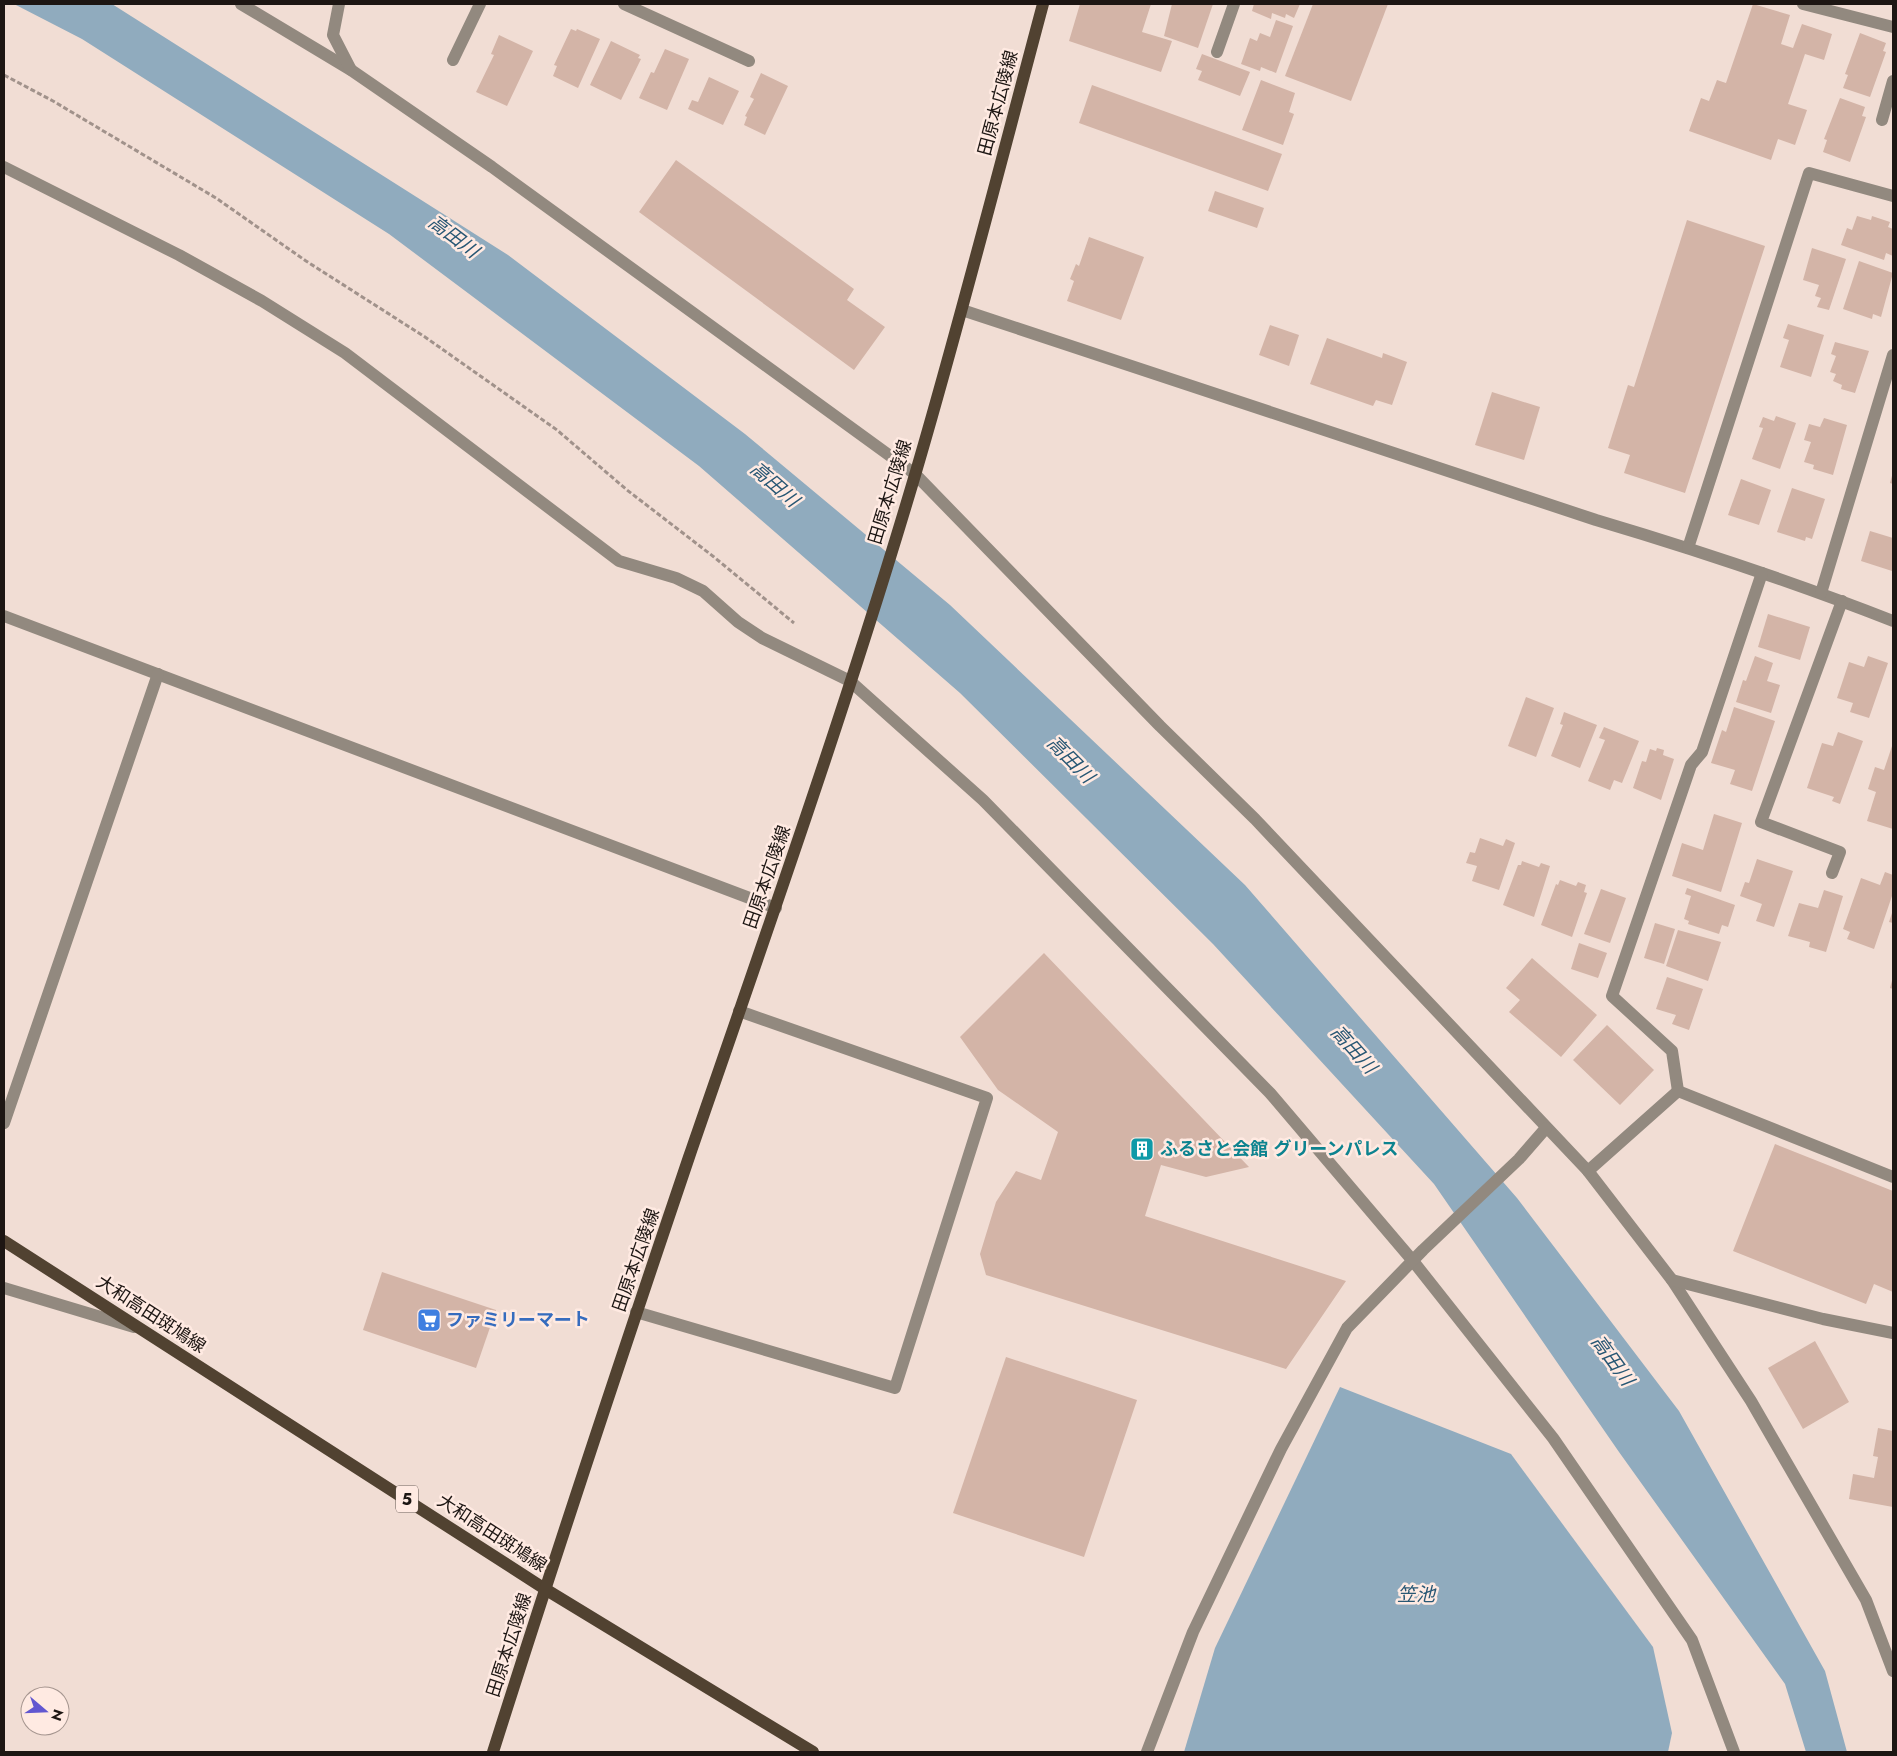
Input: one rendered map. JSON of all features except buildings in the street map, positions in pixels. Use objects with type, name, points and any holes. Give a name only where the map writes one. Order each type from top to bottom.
[{"type":"main road","name":"田原本広陵線","points":[[493,1752],[636,1312],[776,908],[908,497],[962,310],[1043,4]]},
{"type":"main road","name":"大和高田斑鳩線","points":[[4,1242],[545,1588],[813,1752]]},
{"type":"street","points":[[241,4],[351,70],[492,167],[915,474],[1160,726],[1255,819],[1588,1171],[1672,1280],[1751,1402],[1866,1600],[1893,1671]]},
{"type":"street","points":[[339,4],[333,35],[351,70]]},
{"type":"street","points":[[453,60],[480,4]]},
{"type":"street","points":[[624,4],[749,61]]},
{"type":"street","points":[[1217,52],[1234,4]]},
{"type":"street","points":[[1803,4],[1893,27]]},
{"type":"street","points":[[1882,120],[1893,81]]},
{"type":"street","points":[[4,167],[179,255],[262,301],[346,353],[619,561],[676,578],[703,591],[738,622],[762,638],[850,681],[983,800],[1270,1093],[1413,1261],[1553,1438],[1692,1640],[1734,1752]]},
{"type":"street","points":[[1688,548],[1809,173],[1893,196]]},
{"type":"street","points":[[962,310],[1596,520],[1688,548],[1821,593],[1893,621]]},
{"type":"street","points":[[1821,593],[1893,355]]},
{"type":"street","points":[[1678,1091],[1672,1051],[1612,996],[1691,765],[1702,752],[1762,573]]},
{"type":"street","points":[[1832,873],[1840,852],[1761,822],[1842,601]]},
{"type":"street","points":[[4,616],[776,908]]},
{"type":"street","points":[[4,1123],[158,674]]},
{"type":"street","points":[[636,1312],[895,1388],[987,1098],[739,1011]]},
{"type":"street","points":[[1588,1171],[1678,1091]]},
{"type":"street","points":[[1678,1091],[1893,1178]]},
{"type":"street","points":[[1147,1752],[1193,1632],[1281,1449],[1347,1328],[1423,1250],[1519,1159],[1546,1128]]},
{"type":"street","points":[[1672,1280],[1823,1319],[1893,1332]]},
{"type":"street","points":[[4,1288],[144,1330]]},
{"type":"path","points":[[4,76],[52,101],[216,198],[306,261],[425,337],[557,430],[627,490],[714,557],[797,626]]},
{"type":"water","name":"高田川","points":[[14,4],[112,4],[508,255],[745,434],[950,605],[1245,885],[1517,1198],[1679,1411],[1825,1671],[1847,1752],[1806,1752],[1785,1684],[1619,1452],[1434,1184],[1213,944],[960,693],[699,466],[389,234],[82,39]]},
{"type":"water","name":"笠池","points":[[1340,1387],[1511,1454],[1653,1647],[1672,1733],[1668,1752],[1184,1752],[1215,1648]]},
{"type":"place","name":"ふるさと会館 グリーンパレス","points":[[1142,1149]]},
{"type":"place","name":"ファミリーマート","points":[[429,1320]]}]
